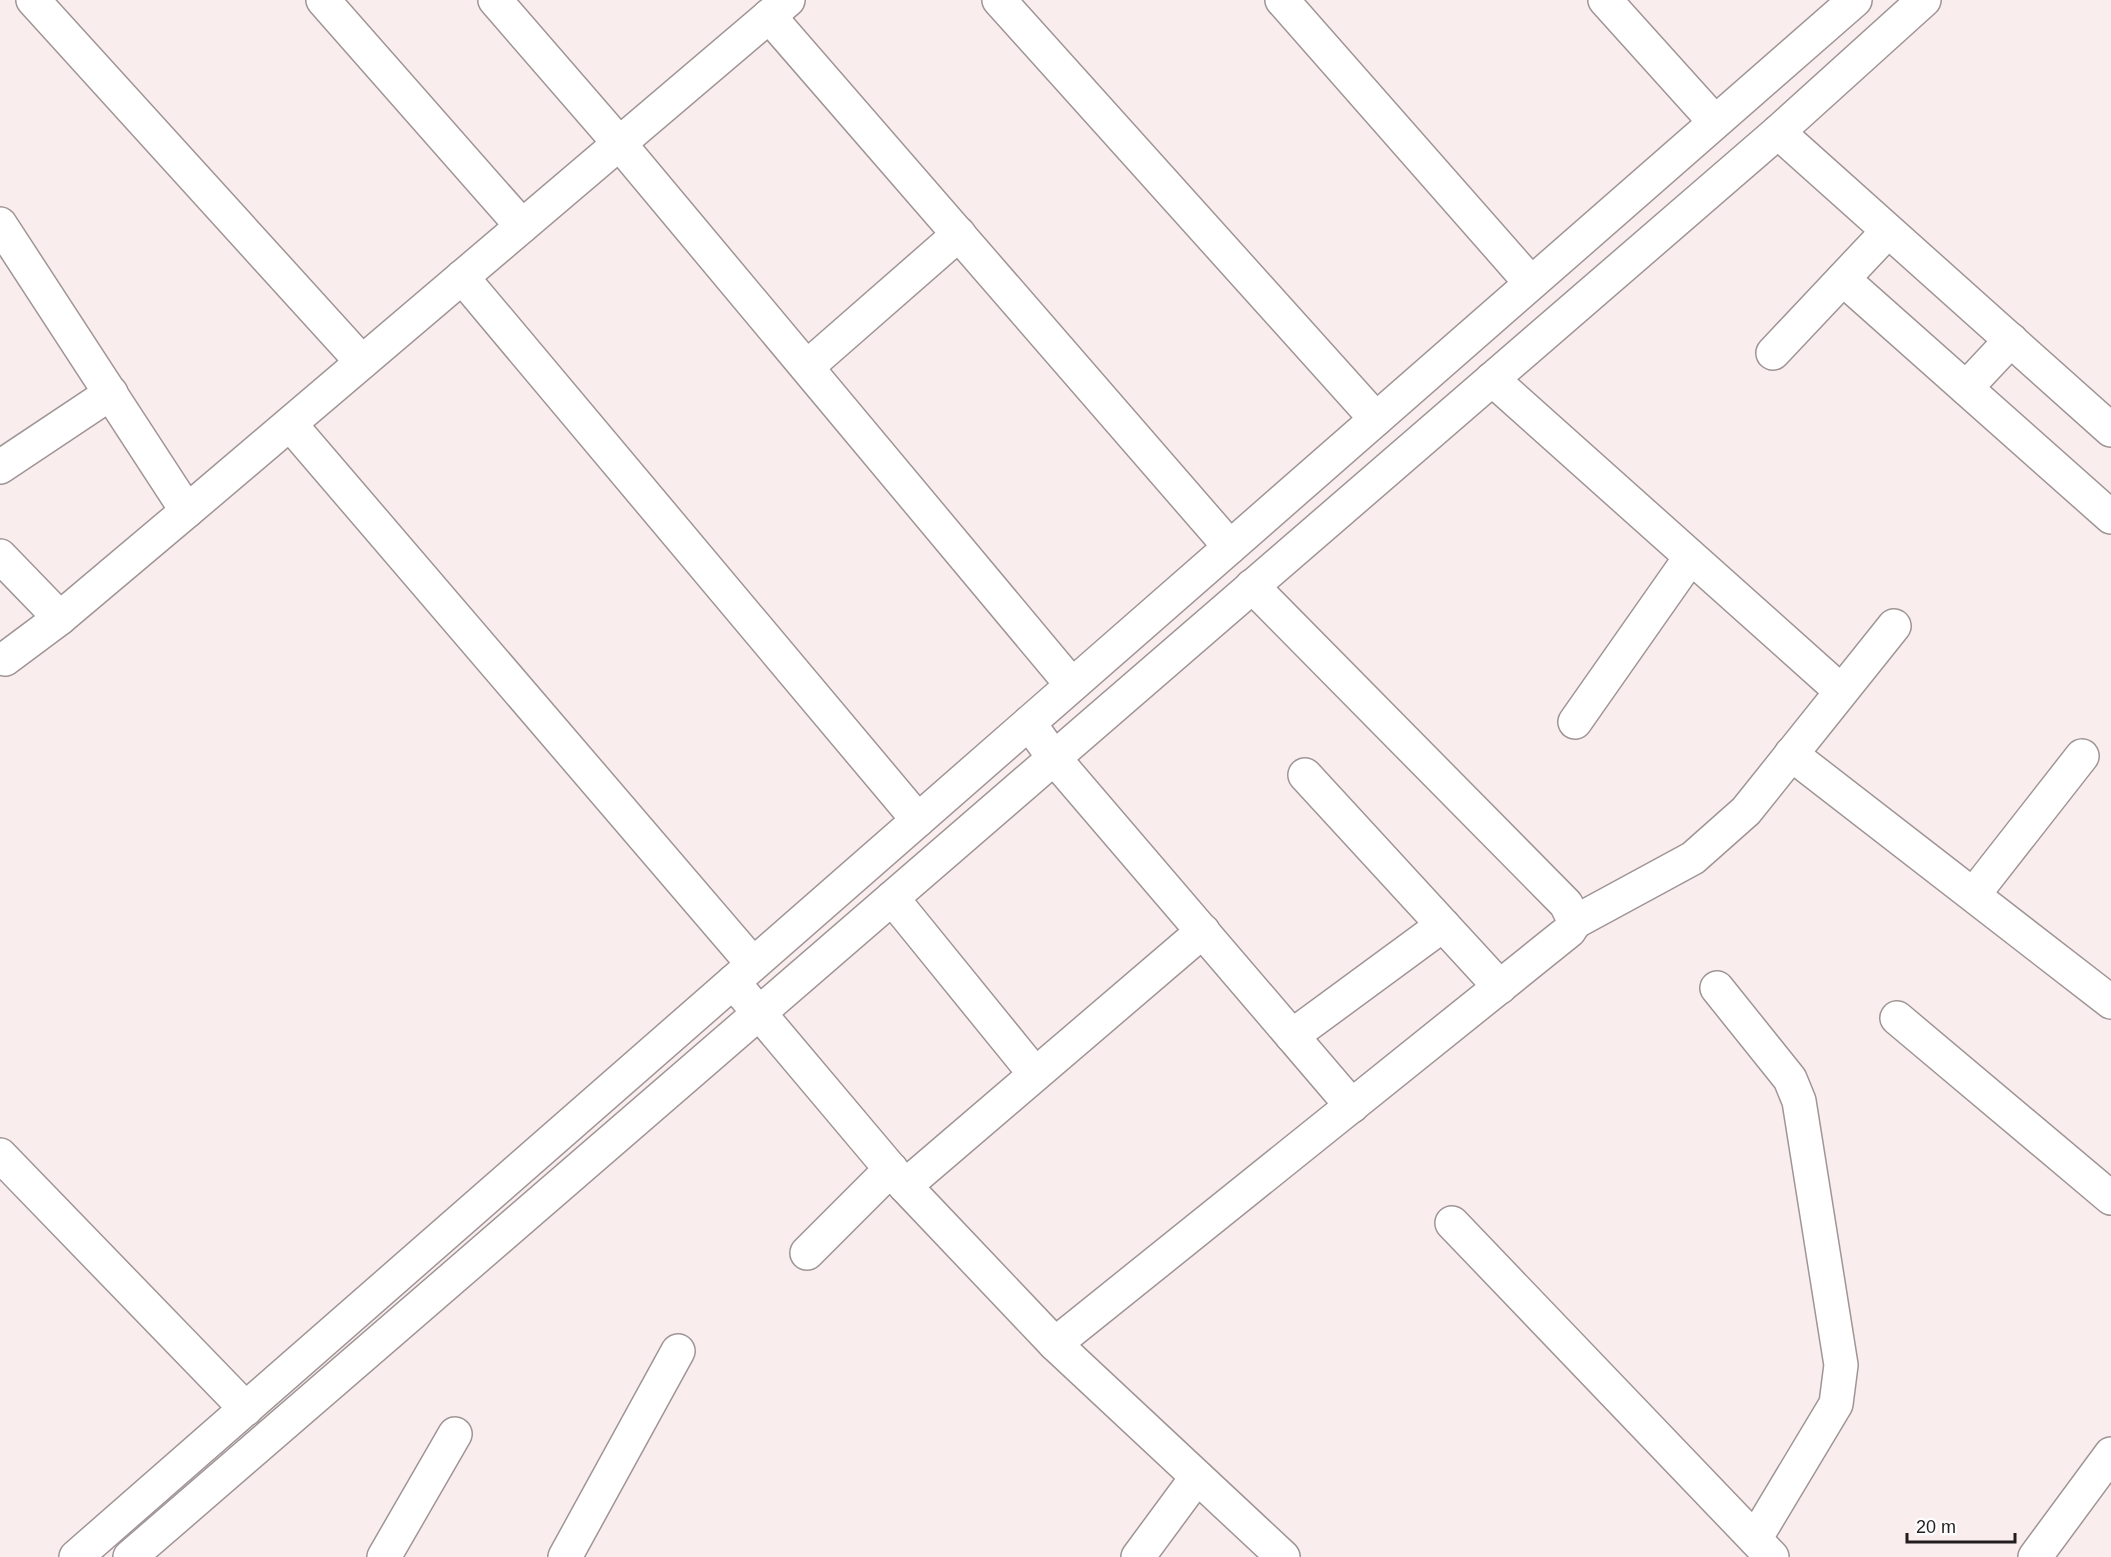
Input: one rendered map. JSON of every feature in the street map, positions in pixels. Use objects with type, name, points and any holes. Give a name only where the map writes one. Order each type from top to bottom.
[{"type":"street","points":[[33,0],[362,362]]},
{"type":"street","points":[[323,0],[522,226]]},
{"type":"street","points":[[495,0],[619,143],[1072,685]]},
{"type":"street","points":[[999,0],[1376,419]]},
{"type":"street","points":[[1282,0],[1532,283]]},
{"type":"street","points":[[1605,0],[1715,122]]},
{"type":"street","points":[[76,1557],[1855,0]]},
{"type":"street","points":[[130,1557],[1778,132],[1924,0]]},
{"type":"street","points":[[5,659],[60,618],[778,8],[959,234],[1230,546]]},
{"type":"street","points":[[1778,132],[2111,430]]},
{"type":"street","points":[[0,224],[187,511]]},
{"type":"street","points":[[1773,353],[1887,231]]},
{"type":"street","points":[[807,367],[959,234]]},
{"type":"street","points":[[462,277],[918,820]]},
{"type":"street","points":[[1843,279],[2111,517]]},
{"type":"street","points":[[1966,388],[2011,340]]},
{"type":"street","points":[[1492,379],[1841,692]]},
{"type":"street","points":[[0,467],[111,393]]},
{"type":"street","points":[[290,424],[743,973],[759,1014],[898,1178],[1055,1344],[1283,1557]]},
{"type":"street","points":[[0,556],[60,618]]},
{"type":"street","points":[[1575,722],[1690,558]]},
{"type":"street","points":[[1252,586],[1566,903],[1575,922]]},
{"type":"street","points":[[1055,1344],[1500,987],[1569,931],[1575,922],[1693,858],[1746,811],[1894,626]]},
{"type":"street","points":[[1029,723],[1054,758],[1352,1106]]},
{"type":"street","points":[[1791,754],[2111,1002]]},
{"type":"street","points":[[1974,894],[2082,756]]},
{"type":"street","points":[[1305,775],[1500,987]]},
{"type":"street","points":[[892,898],[1035,1074]]},
{"type":"street","points":[[1292,1035],[1443,925]]},
{"type":"street","points":[[807,1253],[898,1178],[1035,1074],[1203,931]]},
{"type":"street","points":[[1452,1223],[1764,1548],[1836,1404],[1841,1365],[1799,1101],[1790,1078],[1717,988]]},
{"type":"street","points":[[1897,1018],[2111,1198]]},
{"type":"street","points":[[0,1155],[246,1409]]},
{"type":"street","points":[[565,1557],[678,1351]]},
{"type":"street","points":[[384,1557],[455,1434]]},
{"type":"street","points":[[2035,1557],[2111,1454]]},
{"type":"street","points":[[1138,1557],[1197,1477]]}]
